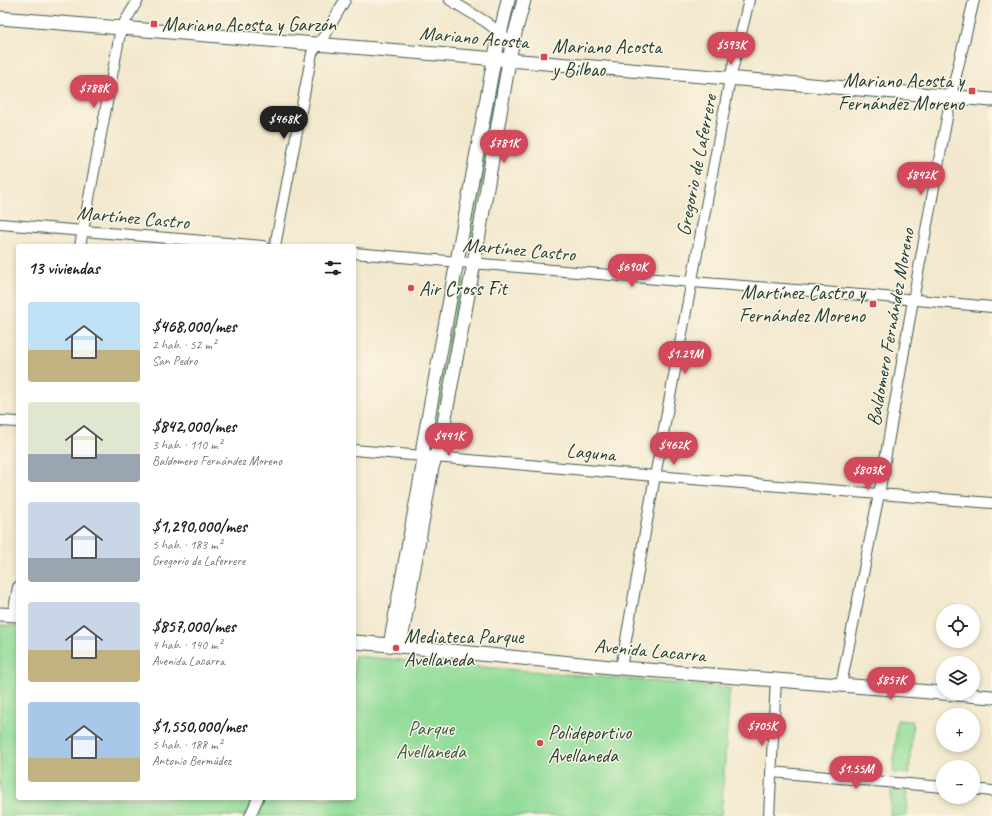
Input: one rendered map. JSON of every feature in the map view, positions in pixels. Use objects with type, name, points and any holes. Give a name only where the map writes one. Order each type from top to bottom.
[{"type":"street","points":[[80,244],[121,28],[138,0]]},
{"type":"street","points":[[275,244],[312,53],[346,0]]},
{"type":"street","points":[[450,0],[486,22],[500,32],[512,44]]},
{"type":"street","points":[[395,645],[432,467],[423,446],[494,60],[508,0]]},
{"type":"street","points":[[429,457],[440,444],[474,263],[512,44],[524,0]]},
{"type":"street","name":"Gregorio de Laferrere","points":[[621,668],[655,476],[730,79],[749,0]]},
{"type":"street","name":"Baldomero Fernández Moreno","points":[[841,685],[879,494],[951,96],[974,0]]},
{"type":"street","name":"Mariano Acosta","points":[[0,18],[992,100]]},
{"type":"street","name":"Martínez Castro","points":[[0,224],[240,244]]},
{"type":"street","name":"Martínez Castro","points":[[356,253],[992,306]]},
{"type":"street","points":[[0,421],[16,422]]},
{"type":"street","name":"Laguna","points":[[356,450],[992,503]]},
{"type":"street","points":[[10,615],[16,594]]},
{"type":"street","name":"Avenida Lacarra","points":[[356,642],[621,668],[936,692]]},
{"type":"street","points":[[769,816],[776,680]]},
{"type":"street","name":"Avenida Lacarra","points":[[980,696],[992,697]]},
{"type":"street","points":[[771,772],[936,786]]},
{"type":"street","points":[[980,790],[992,791]]},
{"type":"street","points":[[250,816],[257,800]]},
{"type":"green space","points":[[496,77],[501,78],[471,247],[466,247]]},
{"type":"green space","points":[[459,279],[465,282],[435,438],[431,438]]},
{"type":"green space","name":"Polideportivo Avellaneda","points":[[0,625],[16,626],[16,800],[356,800],[356,656],[730,688],[721,816],[0,816]]},
{"type":"green space","points":[[897,720],[913,721],[909,774],[893,773]]},
{"type":"green space","points":[[891,790],[908,791],[906,816],[890,816]]},
{"type":"place","name":"Mariano Acosta y Garzón","points":[[154,24]]},
{"type":"place","name":"Mariano Acosta y Bilbao","points":[[544,57]]},
{"type":"place","name":"Mariano Acosta y Fernández Moreno","points":[[972,91]]},
{"type":"place","name":"Air Cross Fit","points":[[411,288]]},
{"type":"place","name":"Martínez Castro y Fernández Moreno","points":[[873,304]]},
{"type":"place","name":"Mediateca Parque Avellaneda","points":[[396,648]]},
{"type":"place","name":"Polideportivo Avellaneda","points":[[540,743]]},
{"type":"park label","name":"Parque Avellaneda","points":[[431,740]]}]
